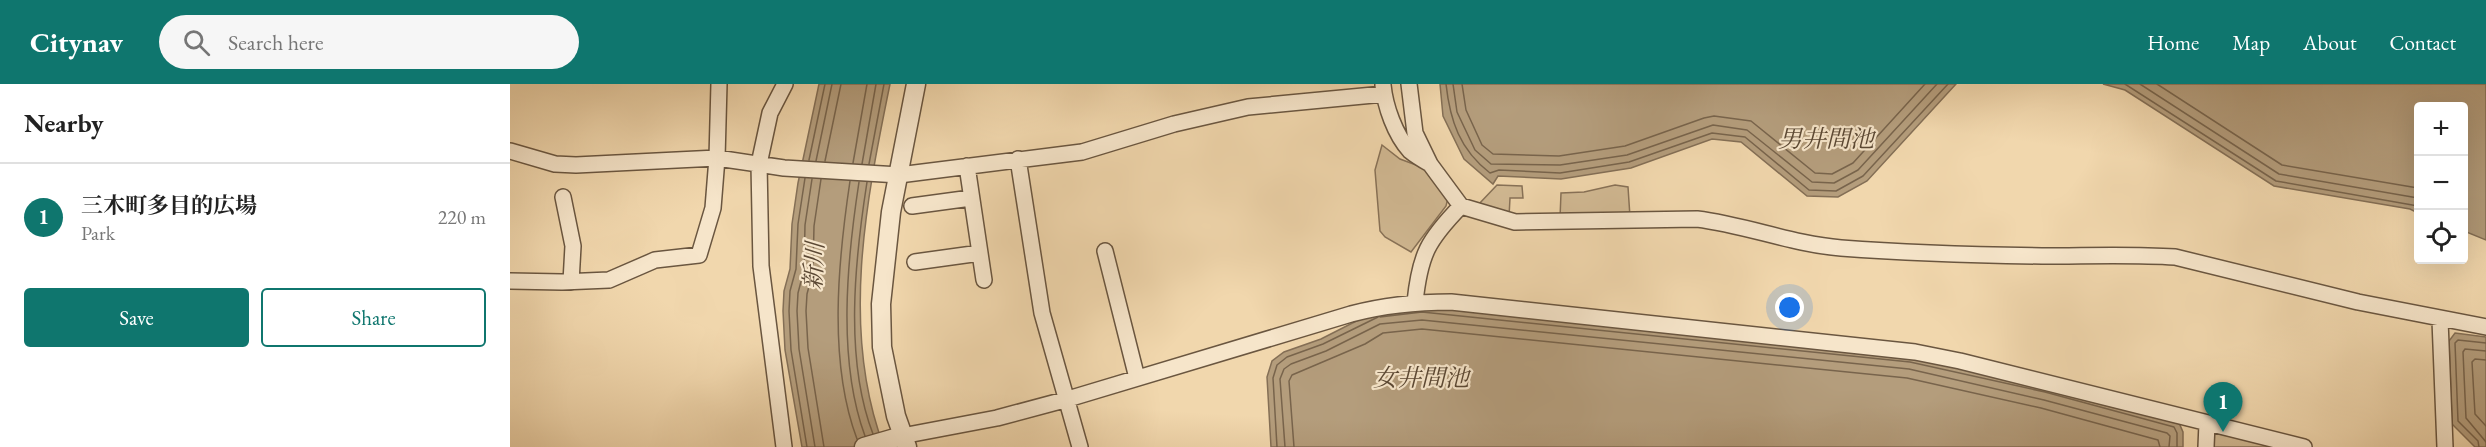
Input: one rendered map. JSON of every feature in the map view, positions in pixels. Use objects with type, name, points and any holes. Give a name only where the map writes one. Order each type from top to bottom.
[{"type":"street","points":[[510,281],[609,280],[655,260],[699,255],[713,208],[719,84]]},
{"type":"street","points":[[784,447],[761,266],[759,164],[770,113],[785,84]]},
{"type":"street","points":[[901,440],[882,347],[881,304],[894,175],[916,84]]},
{"type":"street","points":[[1409,84],[1415,133],[1430,164],[1461,206],[1515,222],[1697,219],[1717,221],[1803,243],[1840,248],[1983,255],[2175,257],[2440,320],[2486,327]]},
{"type":"street","points":[[510,151],[555,164],[717,158],[784,168],[894,175],[1082,152],[1192,119],[1248,107],[1384,89],[1400,139],[1412,152],[1430,164]]},
{"type":"street","points":[[1018,159],[1042,313],[1080,447]]},
{"type":"street","points":[[967,166],[984,280]]},
{"type":"street","points":[[563,197],[573,246],[571,282]]},
{"type":"street","points":[[912,206],[971,198]]},
{"type":"street","points":[[1415,302],[1418,273],[1428,244],[1461,206]]},
{"type":"street","points":[[1105,251],[1137,378]]},
{"type":"street","points":[[915,262],[980,253]]},
{"type":"street","points":[[864,447],[997,418],[1351,314],[1385,305],[1415,302],[1451,303],[1915,352],[1960,361],[2304,447]]},
{"type":"street","points":[[2440,320],[2445,447]]},
{"type":"street","points":[[2206,447],[2207,423]]},
{"type":"shaded area","points":[[1382,145],[1400,159],[1427,169],[1448,198],[1446,206],[1411,252],[1385,237],[1380,231],[1375,170]]},
{"type":"shaded area","points":[[1497,185],[1522,186],[1523,198],[1510,198],[1509,217],[1478,205]]},
{"type":"shaded area","points":[[1615,185],[1628,187],[1630,217],[1560,218],[1561,193],[1584,192]]},
{"type":"shaded area","points":[[2209,425],[2267,440],[2267,447],[2209,447]]},
{"type":"water","name":"新川","points":[[819,84],[890,84],[866,220],[860,312],[863,358],[871,403],[884,447],[802,447],[785,350],[783,311],[784,291],[790,269],[792,224],[798,183]]},
{"type":"water","name":"男井間池","points":[[1440,84],[1956,84],[1867,181],[1838,197],[1807,196],[1741,142],[1712,139],[1631,168],[1561,179],[1498,176],[1493,184],[1464,159],[1443,116]]},
{"type":"water","points":[[2103,84],[2486,84],[2486,240],[2468,233],[2468,102],[2414,102],[2414,211],[2274,186],[2125,90]]},
{"type":"water","name":"女井間池","points":[[1422,306],[1911,356],[2179,423],[2183,432],[2183,447],[1271,447],[1267,377],[1272,361],[1284,352],[1321,339],[1376,311]]},
{"type":"water","points":[[2455,333],[2486,337],[2486,447],[2475,447],[2452,424],[2449,341]]},
{"type":"place","name":"三木町多目的広場","points":[[2223,432]]}]
